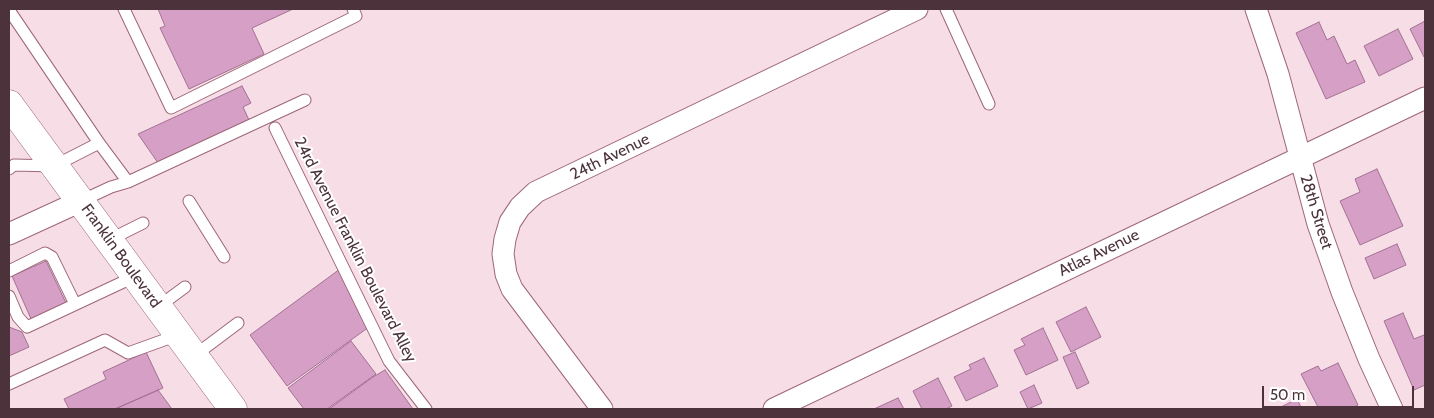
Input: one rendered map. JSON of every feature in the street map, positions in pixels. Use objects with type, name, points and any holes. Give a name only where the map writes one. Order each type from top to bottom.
[{"type":"main road","name":"Franklin Boulevard","points":[[10,106],[233,409]]},
{"type":"street","name":"24th Avenue","points":[[602,409],[512,289],[506,274],[503,254],[510,222],[520,207],[536,192],[917,9]]},
{"type":"street","name":"28th Street","points":[[1256,9],[1278,74],[1318,224],[1342,292],[1369,359],[1392,409]]},
{"type":"street","name":"Atlas Avenue","points":[[774,409],[1425,98]]},
{"type":"street","points":[[9,234],[81,201]]},
{"type":"lane","points":[[124,9],[171,108],[356,16],[353,9]]},
{"type":"lane","points":[[946,9],[989,104]]},
{"type":"lane","points":[[9,10],[99,144],[128,182]]},
{"type":"lane","points":[[81,201],[111,187],[128,182],[305,100]]},
{"type":"lane","name":"24rd Avenue Franklin Boulevard Alley","points":[[275,128],[389,361],[426,409]]},
{"type":"lane","points":[[9,169],[14,165],[54,166],[99,144]]},
{"type":"lane","points":[[189,201],[224,257]]},
{"type":"lane","points":[[109,240],[143,223]]},
{"type":"lane","points":[[9,271],[45,253],[52,257],[61,284],[75,304]]},
{"type":"lane","points":[[15,301],[18,317],[27,327],[136,276]]},
{"type":"lane","points":[[158,307],[185,287]]},
{"type":"lane","points":[[9,384],[105,340],[128,353],[186,346],[238,323]]},
{"type":"building","points":[[158,9],[293,9],[252,28],[264,54],[189,89],[160,28],[165,26]]},
{"type":"building","points":[[1425,21],[1425,56],[1424,57],[1410,29]]},
{"type":"building","points":[[1319,22],[1327,40],[1334,36],[1347,64],[1355,60],[1365,82],[1326,99],[1296,33]]},
{"type":"building","points":[[1398,29],[1413,59],[1379,76],[1364,46]]},
{"type":"building","points":[[242,86],[251,103],[243,107],[249,120],[158,163],[138,134]]},
{"type":"building","points":[[1377,169],[1403,226],[1360,245],[1340,201],[1360,192],[1355,179]]},
{"type":"building","points":[[1397,244],[1406,265],[1374,279],[1365,258]]},
{"type":"building","points":[[46,261],[67,305],[32,321],[12,276]]},
{"type":"building","points":[[340,269],[369,327],[287,386],[250,335]]},
{"type":"building","points":[[1086,307],[1101,337],[1071,352],[1056,322]]},
{"type":"building","points":[[1403,313],[1414,339],[1424,335],[1425,338],[1425,385],[1414,390],[1384,321]]},
{"type":"building","points":[[9,327],[22,332],[29,347],[9,356]]},
{"type":"building","points":[[1043,328],[1058,360],[1026,375],[1014,350],[1025,345],[1021,339]]},
{"type":"building","points":[[351,341],[376,374],[327,409],[304,409],[288,388]]},
{"type":"building","points":[[146,352],[163,388],[115,409],[69,409],[64,399],[106,379],[103,372]]},
{"type":"building","points":[[1075,352],[1089,383],[1077,389],[1063,357]]},
{"type":"building","points":[[984,358],[998,386],[966,401],[954,377],[971,369],[969,365]]},
{"type":"building","points":[[1338,363],[1358,405],[1350,409],[1319,409],[1301,374],[1318,366],[1321,371]]},
{"type":"building","points":[[385,370],[413,409],[329,409],[373,377]]},
{"type":"building","points":[[938,378],[952,406],[946,409],[922,409],[913,391]]},
{"type":"building","points":[[1034,385],[1042,403],[1028,409],[1020,392]]},
{"type":"building","points":[[158,390],[172,409],[115,409]]},
{"type":"building","points":[[898,398],[904,409],[874,409]]},
{"type":"building","points":[[1297,399],[1302,409],[1277,409]]}]
